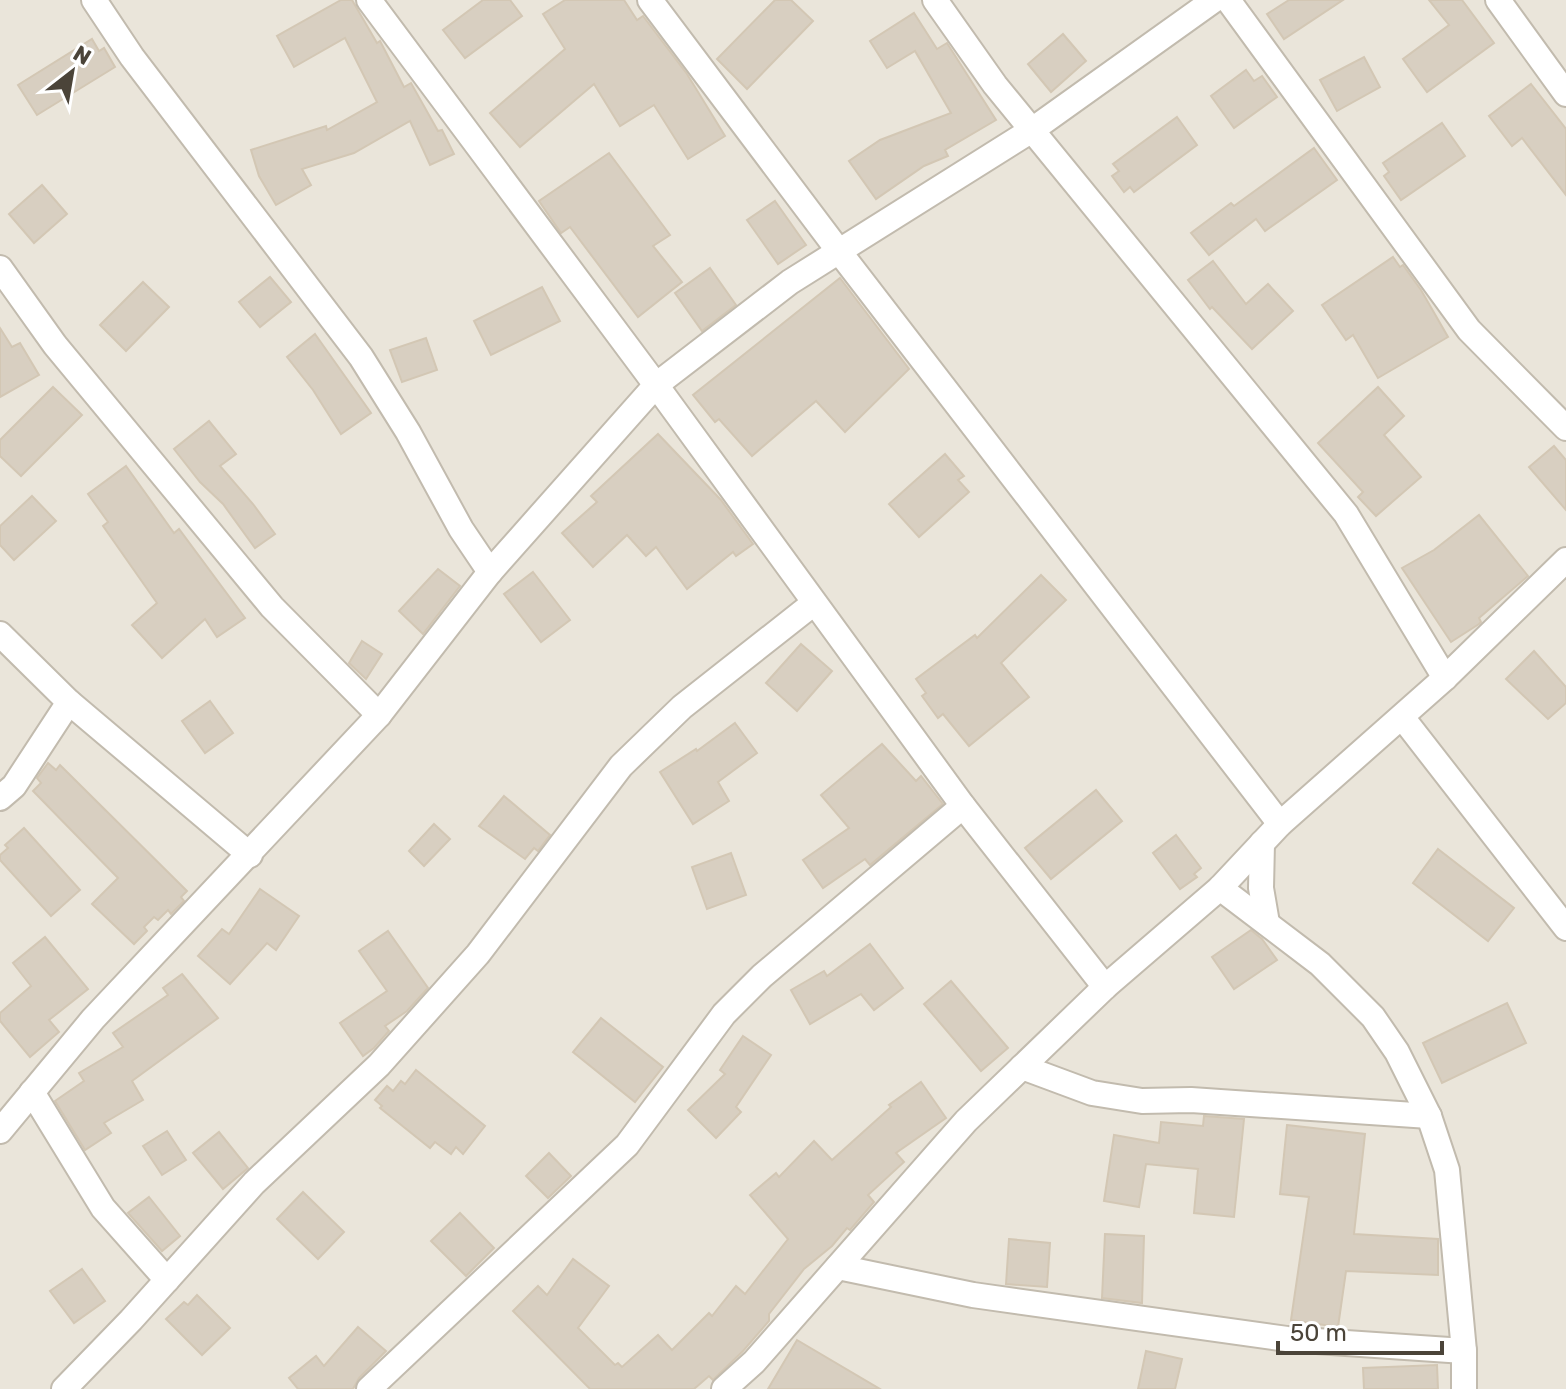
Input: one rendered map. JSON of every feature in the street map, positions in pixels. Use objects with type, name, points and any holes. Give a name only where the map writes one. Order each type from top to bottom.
[{"type":"street","points":[[94,0],[132,57],[361,357],[408,432],[461,529],[490,572]]},
{"type":"street","points":[[369,0],[656,385],[963,806],[1105,987]]},
{"type":"street","points":[[650,0],[838,250],[1280,824]]},
{"type":"street","points":[[935,0],[995,85],[1346,514],[1445,678]]},
{"type":"street","points":[[0,1131],[93,1019],[379,715],[490,572],[656,385],[790,282],[1032,130],[1214,0]]},
{"type":"street","points":[[1228,0],[1469,330],[1566,428]]},
{"type":"street","points":[[1498,0],[1566,94]]},
{"type":"street","points":[[0,268],[55,345],[272,607],[379,715]]},
{"type":"street","points":[[724,1389],[754,1362],[966,1121],[1105,987],[1220,888],[1280,824],[1445,678],[1566,560]]},
{"type":"street","points":[[64,1389],[254,1183],[379,1065],[478,954],[621,766],[682,707],[814,603]]},
{"type":"street","points":[[0,634],[69,702],[250,855]]},
{"type":"street","points":[[0,798],[14,786],[69,702]]},
{"type":"street","points":[[1402,717],[1566,928]]},
{"type":"street","points":[[369,1389],[627,1145],[724,1014],[743,995],[963,806]]},
{"type":"street","points":[[1262,843],[1261,888],[1267,923]]},
{"type":"street","points":[[1220,888],[1320,964],[1373,1017],[1397,1052],[1429,1116],[1447,1170],[1464,1351],[1464,1389],[1475,1389]]},
{"type":"street","points":[[1022,1067],[1092,1093],[1142,1101],[1191,1100],[1429,1116]]},
{"type":"street","points":[[32,1092],[103,1208],[167,1280]]},
{"type":"street","points":[[838,1267],[973,1295],[1287,1339],[1464,1351]]},
{"type":"shaded area","points":[[0,0],[1566,0],[1566,1389],[0,1389]]},
{"type":"building","points":[[341,0],[352,0],[377,43],[380,41],[404,87],[411,83],[454,154],[430,165],[410,121],[354,153],[302,169],[311,185],[276,205],[259,176],[251,150],[326,126],[327,130],[377,102],[345,38],[294,67],[277,36]]},
{"type":"building","points":[[483,0],[510,0],[522,16],[465,58],[443,30]]},
{"type":"building","points":[[565,0],[624,0],[637,20],[643,16],[687,74],[725,136],[688,159],[654,105],[620,126],[594,84],[520,147],[490,113],[565,49],[543,14]]},
{"type":"building","points":[[775,0],[791,0],[813,21],[747,89],[717,59]]},
{"type":"building","points":[[1289,0],[1343,0],[1284,39],[1267,14]]},
{"type":"building","points":[[1429,0],[1462,0],[1494,43],[1427,92],[1403,59],[1449,25]]},
{"type":"building","points":[[914,13],[937,49],[947,43],[996,120],[945,150],[948,156],[924,166],[876,199],[849,161],[880,140],[951,113],[915,51],[887,68],[870,41]]},
{"type":"building","points":[[1063,34],[1086,61],[1051,92],[1028,64]]},
{"type":"building","points":[[92,39],[99,51],[104,48],[115,67],[37,115],[18,85]]},
{"type":"building","points":[[1364,57],[1380,87],[1337,111],[1320,80]]},
{"type":"building","points":[[1246,70],[1254,81],[1262,76],[1277,97],[1234,128],[1211,96]]},
{"type":"building","points":[[1531,84],[1566,129],[1566,195],[1522,138],[1512,146],[1489,116]]},
{"type":"building","points":[[1177,117],[1197,145],[1134,192],[1130,187],[1124,192],[1112,176],[1119,171],[1113,164]]},
{"type":"building","points":[[1442,123],[1465,156],[1401,200],[1384,176],[1389,172],[1383,163]]},
{"type":"building","points":[[1314,148],[1337,180],[1265,231],[1256,219],[1209,255],[1191,233]]},
{"type":"building","points":[[609,153],[670,235],[653,246],[682,282],[638,317],[570,227],[561,233],[539,201]]},
{"type":"building","points":[[42,185],[67,214],[34,243],[9,214]]},
{"type":"building","points":[[775,201],[806,245],[778,264],[747,220]]},
{"type":"building","points":[[1393,257],[1400,267],[1403,265],[1421,290],[1448,337],[1378,378],[1353,335],[1346,340],[1322,305]]},
{"type":"building","points":[[1213,261],[1246,304],[1268,284],[1293,311],[1252,349],[1212,307],[1210,309],[1188,280]]},
{"type":"building","points":[[710,268],[736,305],[702,331],[675,293]]},
{"type":"building","points":[[270,277],[291,302],[260,327],[239,302]]},
{"type":"building","points":[[840,278],[909,369],[845,432],[816,401],[752,456],[719,419],[715,422],[693,395]]},
{"type":"building","points":[[143,282],[169,307],[126,351],[100,325]]},
{"type":"building","points":[[542,287],[560,321],[491,355],[474,321]]},
{"type":"building","points":[[0,328],[12,347],[20,343],[39,375],[0,397]]},
{"type":"building","points":[[315,334],[371,413],[341,434],[287,357]]},
{"type":"building","points":[[426,338],[437,370],[402,382],[390,350]]},
{"type":"building","points":[[53,387],[82,415],[21,476],[0,456],[0,440]]},
{"type":"building","points":[[1378,387],[1404,416],[1384,435],[1421,477],[1376,516],[1358,497],[1363,492],[1318,443]]},
{"type":"building","points":[[209,421],[236,454],[220,466],[275,534],[255,548],[223,504],[200,482],[174,449]]},
{"type":"building","points":[[658,434],[721,500],[753,544],[736,556],[733,552],[687,589],[656,547],[646,556],[627,535],[593,567],[562,533],[597,502],[591,496]]},
{"type":"building","points":[[1554,446],[1566,460],[1566,510],[1529,467]]},
{"type":"building","points":[[945,454],[964,476],[958,480],[969,492],[919,537],[889,504]]},
{"type":"building","points":[[126,466],[174,533],[179,529],[245,618],[217,637],[205,619],[162,658],[132,625],[157,603],[103,526],[108,522],[88,494]]},
{"type":"building","points":[[32,496],[56,521],[14,560],[0,545],[0,526]]},
{"type":"building","points":[[1479,515],[1528,576],[1479,618],[1479,624],[1451,642],[1402,568],[1434,550]]},
{"type":"building","points":[[438,569],[460,586],[423,634],[399,611]]},
{"type":"building","points":[[533,572],[570,620],[541,642],[504,594]]},
{"type":"building","points":[[1041,575],[1066,600],[1001,663],[1029,697],[969,746],[943,714],[938,718],[922,696],[926,693],[916,679],[975,635],[977,638]]},
{"type":"building","points":[[362,641],[382,654],[366,679],[349,663]]},
{"type":"building","points":[[801,644],[832,671],[797,711],[766,683]]},
{"type":"building","points":[[1534,651],[1566,687],[1566,703],[1548,719],[1506,679]]},
{"type":"building","points":[[210,701],[233,733],[205,753],[182,721]]},
{"type":"building","points":[[735,723],[757,753],[718,782],[729,801],[693,824],[660,772],[697,751]]},
{"type":"building","points":[[882,744],[916,781],[921,776],[943,804],[870,865],[865,859],[823,888],[803,860],[849,828],[821,795]]},
{"type":"building","points":[[48,763],[56,770],[60,765],[187,891],[181,897],[184,901],[171,914],[168,910],[144,927],[147,931],[134,944],[92,904],[118,878],[33,791],[41,783],[37,778]]},
{"type":"building","points":[[1096,790],[1122,821],[1051,879],[1025,848]]},
{"type":"building","points":[[504,796],[550,835],[538,851],[534,848],[525,859],[479,826]]},
{"type":"building","points":[[434,824],[450,839],[424,866],[409,851]]},
{"type":"building","points":[[24,828],[80,890],[51,916],[0,860],[0,855],[8,848],[5,845]]},
{"type":"building","points":[[1176,835],[1201,868],[1194,874],[1197,877],[1180,889],[1153,853]]},
{"type":"building","points":[[1438,849],[1514,908],[1488,941],[1413,883]]},
{"type":"building","points":[[731,853],[746,895],[707,909],[692,867]]},
{"type":"building","points":[[260,889],[299,916],[276,950],[267,943],[230,984],[198,956],[222,929],[229,934]]},
{"type":"building","points":[[1251,930],[1262,939],[1277,960],[1234,989],[1212,957]]},
{"type":"building","points":[[388,931],[428,988],[407,1011],[385,1026],[389,1031],[363,1056],[340,1023],[387,991],[359,951]]},
{"type":"building","points":[[45,937],[88,989],[49,1020],[59,1032],[30,1057],[0,1021],[0,1013],[31,986],[13,963]]},
{"type":"building","points":[[870,944],[903,988],[874,1010],[861,994],[810,1024],[791,990],[824,971],[827,976]]},
{"type":"building","points":[[182,974],[218,1018],[132,1081],[143,1100],[104,1123],[111,1133],[85,1150],[55,1101],[84,1081],[79,1073],[123,1047],[113,1033],[168,995],[163,988]]},
{"type":"building","points":[[951,981],[1008,1048],[981,1071],[924,1004]]},
{"type":"building","points":[[1507,1003],[1526,1043],[1442,1083],[1423,1043]]},
{"type":"building","points":[[601,1018],[663,1067],[635,1102],[573,1052]]},
{"type":"building","points":[[743,1036],[771,1055],[736,1107],[741,1112],[716,1138],[688,1110],[725,1074],[720,1070]]},
{"type":"building","points":[[416,1070],[485,1126],[463,1154],[456,1147],[451,1154],[435,1142],[430,1148],[380,1108],[382,1106],[375,1100],[387,1086],[393,1091],[401,1081],[405,1084]]},
{"type":"building","points":[[921,1082],[946,1118],[896,1153],[904,1162],[868,1195],[874,1202],[850,1230],[847,1228],[832,1246],[804,1269],[769,1314],[769,1321],[713,1380],[709,1376],[694,1389],[590,1389],[513,1311],[538,1286],[547,1295],[573,1259],[609,1286],[578,1328],[615,1365],[618,1363],[622,1367],[658,1335],[672,1350],[709,1313],[712,1316],[736,1286],[745,1294],[788,1239],[750,1195],[776,1173],[779,1177],[814,1141],[832,1160],[891,1107],[889,1105]]},
{"type":"building","points":[[1204,1116],[1244,1119],[1234,1217],[1194,1213],[1198,1169],[1146,1164],[1139,1207],[1104,1201],[1114,1135],[1159,1143],[1161,1122],[1203,1126]]},
{"type":"building","points":[[1287,1125],[1365,1134],[1354,1234],[1438,1239],[1438,1275],[1346,1271],[1338,1327],[1291,1320],[1309,1197],[1280,1194]]},
{"type":"building","points":[[167,1131],[186,1160],[162,1175],[143,1146]]},
{"type":"building","points":[[219,1132],[248,1168],[223,1189],[193,1153]]},
{"type":"building","points":[[549,1153],[571,1176],[548,1198],[526,1176]]},
{"type":"building","points":[[303,1192],[344,1232],[318,1259],[277,1219]]},
{"type":"building","points":[[149,1197],[180,1236],[162,1251],[128,1213]]},
{"type":"building","points":[[460,1213],[494,1248],[466,1276],[431,1241]]},
{"type":"building","points":[[1105,1234],[1144,1236],[1142,1303],[1102,1298]]},
{"type":"building","points":[[1009,1239],[1050,1243],[1047,1287],[1006,1284]]},
{"type":"building","points":[[82,1269],[105,1301],[74,1323],[50,1291]]},
{"type":"building","points":[[197,1295],[230,1328],[202,1355],[166,1319],[184,1302],[188,1305]]},
{"type":"building","points":[[358,1327],[386,1351],[359,1378],[353,1389],[298,1389],[289,1378],[316,1356],[324,1366]]},
{"type":"building","points":[[797,1340],[880,1389],[768,1389]]},
{"type":"building","points":[[1146,1351],[1182,1359],[1175,1389],[1138,1389]]},
{"type":"building","points":[[1437,1365],[1438,1389],[1364,1389],[1363,1368]]}]
